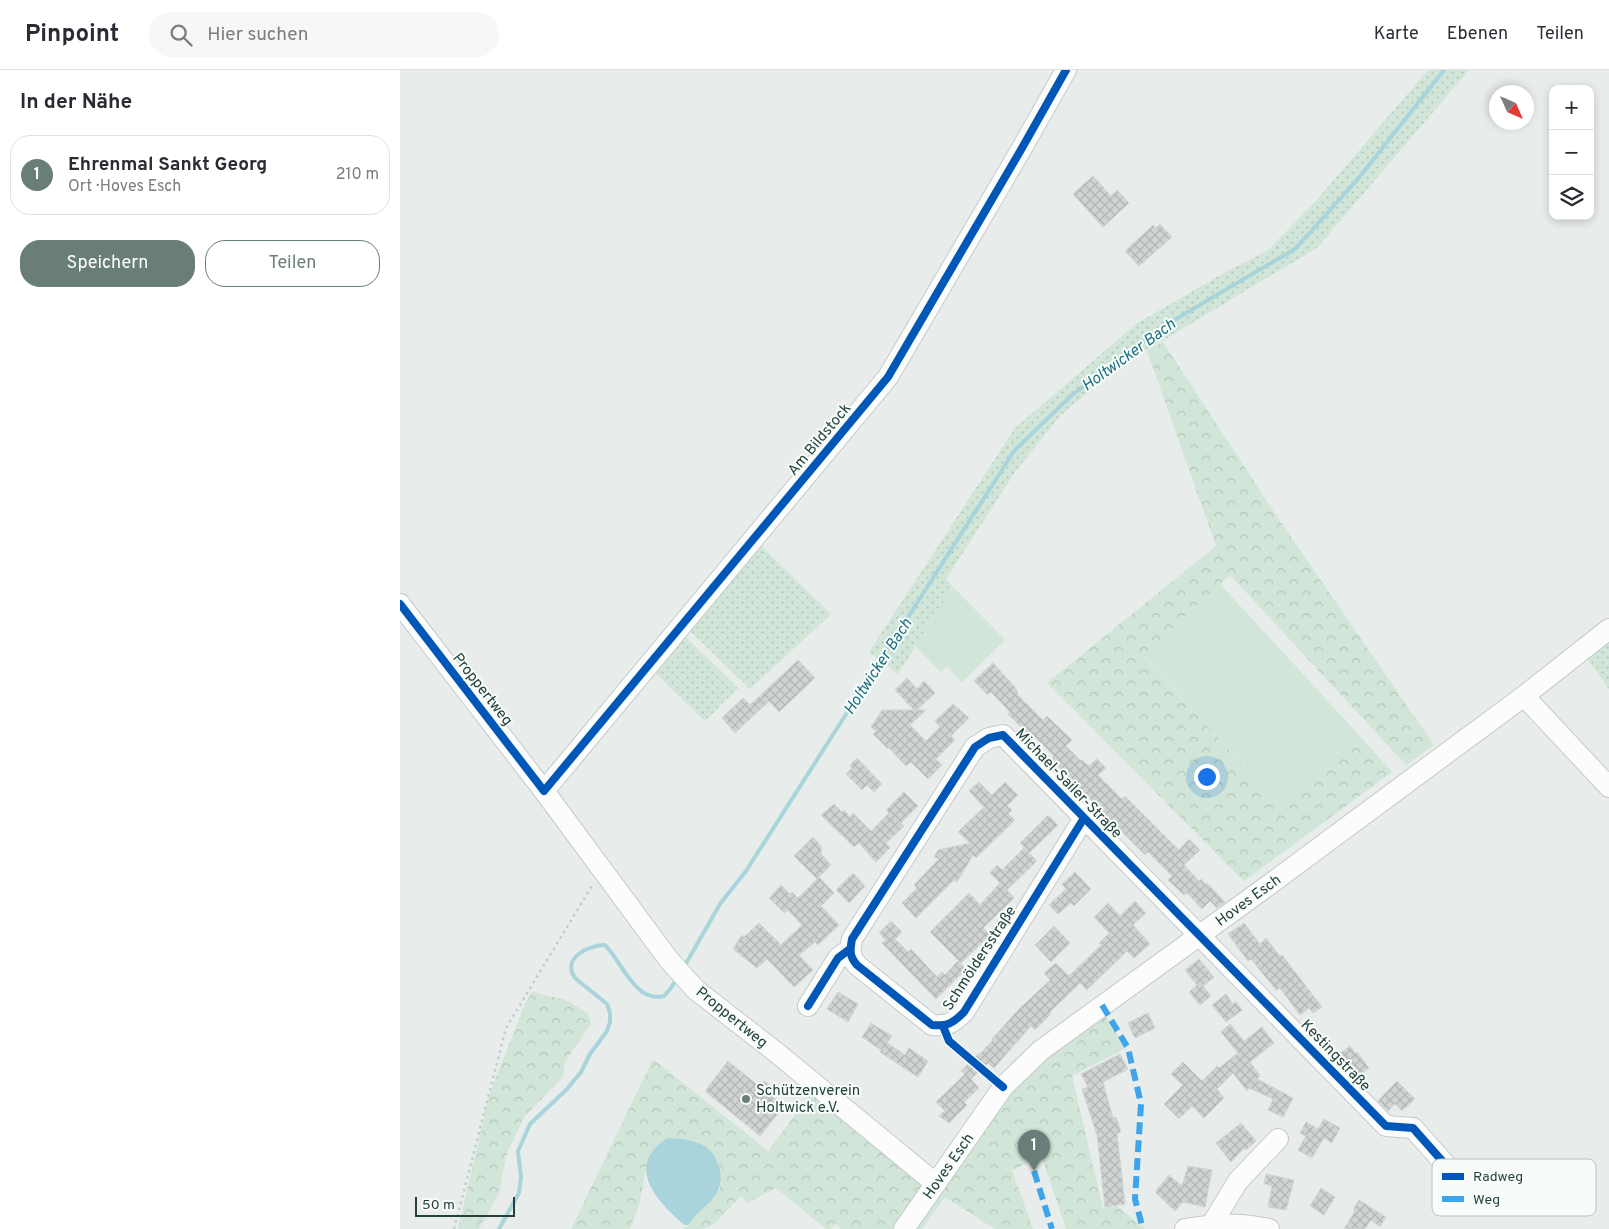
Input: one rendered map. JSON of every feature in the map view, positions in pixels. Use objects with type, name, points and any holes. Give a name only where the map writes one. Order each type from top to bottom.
[{"type":"street","name":"Am Bildstock","points":[[544,791],[888,377],[1066,70]]},
{"type":"street","name":"Proppertweg","points":[[400,604],[544,791],[669,960],[696,990],[777,1053],[936,1183]]},
{"type":"street","name":"Hoves Esch","points":[[904,1229],[1003,1087],[1040,1051],[1524,696],[1609,629]]},
{"type":"street","points":[[1524,696],[1609,786]]},
{"type":"street","name":"Michael-Sailer-Straße","points":[[850,949],[852,938],[975,747],[989,738],[1003,735],[1199,936]]},
{"type":"street","name":"Schmöldersstraße","points":[[850,949],[851,957],[857,964],[932,1025],[943,1026],[954,1022],[964,1012],[1084,818]]},
{"type":"street","name":"Kestingstraße","points":[[1199,936],[1386,1126],[1412,1128],[1439,1159]]},
{"type":"street","points":[[808,1006],[838,958],[850,949]]},
{"type":"street","points":[[1212,1224],[1238,1181],[1278,1139]]},
{"type":"street","points":[[1185,1229],[1212,1224],[1269,1229]]},
{"type":"path","points":[[454,1229],[506,1028],[602,869]]},
{"type":"green space","points":[[1428,70],[1469,70],[1317,248],[1119,367],[1061,415],[1015,472],[946,579],[953,587],[898,674],[869,652],[1015,428],[1136,324],[1229,270],[1267,251],[1316,201]]},
{"type":"green space","points":[[1163,342],[1278,518],[1434,745],[1406,765],[1230,575],[1143,656],[1280,805],[1358,734],[1392,772],[1244,881],[1047,683],[1216,546],[1147,351]]},
{"type":"green space","points":[[755,540],[831,614],[750,689],[688,629]]},
{"type":"green space","points":[[1220,584],[1358,734],[1280,805],[1143,655]]},
{"type":"green space","points":[[953,587],[1005,640],[962,682],[947,667],[941,672],[915,646]]},
{"type":"green space","points":[[1609,635],[1609,689],[1584,655]]},
{"type":"green space","points":[[684,636],[738,688],[705,721],[653,671]]},
{"type":"green space","points":[[532,992],[566,1000],[588,1013],[591,1024],[565,1062],[563,1077],[524,1117],[507,1153],[499,1193],[479,1229],[458,1229],[489,1095],[525,1004]]},
{"type":"green space","points":[[1096,1002],[1126,1048],[1072,1076],[1103,1208],[1117,1206],[1145,1229],[1066,1229],[1042,1157],[1012,1170],[1033,1229],[995,1229],[945,1197],[922,1229],[841,1229],[835,1224],[831,1229],[826,1229],[776,1188],[747,1203],[742,1195],[715,1223],[704,1229],[683,1229],[689,1225],[694,1216],[720,1188],[718,1161],[648,1159],[639,1206],[630,1229],[571,1229],[653,1059],[768,1151],[810,1095],[927,1184],[960,1133]]},
{"type":"water","points":[[667,1138],[693,1141],[701,1144],[713,1154],[720,1171],[719,1188],[715,1195],[689,1225],[684,1225],[671,1213],[654,1192],[648,1181],[646,1170],[648,1159],[655,1148]]},
{"type":"building","points":[[1093,176],[1111,196],[1117,190],[1129,203],[1103,227],[1073,194]]},
{"type":"building","points":[[1160,224],[1172,237],[1139,266],[1125,251],[1153,225],[1156,228]]},
{"type":"building","points":[[798,660],[815,678],[779,712],[769,701],[735,733],[722,718],[743,698],[750,705]]},
{"type":"building","points":[[993,663],[1015,687],[1017,694],[1043,720],[1047,716],[1072,740],[1066,746],[1081,761],[1089,766],[1097,759],[1106,768],[1098,775],[1122,799],[1125,796],[1179,850],[1189,839],[1200,850],[1184,865],[1199,881],[1201,879],[1206,885],[1207,883],[1225,902],[1217,908],[1210,901],[1202,909],[1187,893],[1184,895],[1168,880],[1172,876],[1148,852],[1145,855],[1125,835],[1051,759],[1054,756],[1030,732],[1028,734],[1008,714],[1010,712],[991,692],[988,695],[974,681]]},
{"type":"building","points":[[907,678],[917,689],[924,681],[935,693],[917,710],[926,710],[910,725],[926,741],[940,727],[935,721],[953,704],[969,718],[951,736],[955,740],[936,759],[942,765],[928,779],[911,762],[906,766],[873,734],[876,731],[871,727],[882,710],[914,710],[895,690]]},
{"type":"building","points":[[857,758],[882,784],[874,792],[867,785],[862,790],[846,774],[852,768],[850,765]]},
{"type":"building","points":[[979,782],[992,795],[1005,782],[1018,795],[1007,806],[1012,810],[1008,814],[1015,820],[976,858],[973,855],[957,882],[954,880],[916,918],[902,903],[917,888],[914,885],[939,859],[934,857],[938,850],[970,843],[958,832],[984,807],[969,791]]},
{"type":"building","points":[[904,792],[918,806],[901,823],[904,826],[886,843],[890,848],[876,862],[859,843],[854,847],[821,815],[834,804],[842,812],[844,810],[850,817],[853,813],[871,831],[889,813],[886,810]]},
{"type":"building","points":[[1048,815],[1058,825],[1029,853],[1020,843]]},
{"type":"building","points":[[813,837],[821,846],[821,854],[831,865],[817,879],[794,856]]},
{"type":"building","points":[[1024,848],[1037,861],[1007,890],[1014,898],[983,928],[990,935],[961,963],[930,932],[969,893],[980,905],[1000,883],[990,873],[997,865],[1002,870]]},
{"type":"building","points":[[1075,872],[1091,889],[1074,906],[1071,903],[1058,914],[1049,905],[1066,889],[1062,884]]},
{"type":"building","points":[[853,873],[865,886],[849,903],[836,890]]},
{"type":"building","points":[[819,877],[834,893],[821,906],[839,925],[818,945],[815,942],[799,955],[813,970],[794,987],[767,959],[757,968],[733,949],[742,935],[744,937],[759,923],[781,945],[802,925],[788,910],[784,913],[769,898],[781,885],[790,894],[792,892],[798,898]]},
{"type":"building","points":[[1135,901],[1146,913],[1133,925],[1150,944],[1134,958],[1127,951],[1087,990],[1080,983],[1050,1012],[1051,1014],[1035,1030],[1031,1026],[994,1068],[988,1063],[971,1079],[979,1088],[964,1102],[967,1105],[949,1123],[939,1116],[945,1111],[936,1102],[965,1074],[961,1071],[980,1054],[1018,1010],[1050,980],[1044,973],[1056,963],[1069,976],[1101,945],[1099,943],[1109,933],[1094,917],[1108,903],[1120,916]]},
{"type":"building","points":[[891,921],[902,932],[895,939],[908,952],[911,949],[937,977],[942,972],[945,975],[958,961],[966,969],[936,999],[882,943],[886,940],[879,933]]},
{"type":"building","points":[[1244,923],[1260,944],[1266,938],[1280,956],[1282,955],[1322,1007],[1313,1013],[1309,1008],[1300,1015],[1280,988],[1276,990],[1251,959],[1248,961],[1228,934]]},
{"type":"building","points":[[1054,926],[1070,943],[1051,962],[1035,945]]},
{"type":"building","points":[[1199,959],[1214,977],[1203,986],[1211,996],[1200,1005],[1189,992],[1197,985],[1185,970]]},
{"type":"building","points":[[838,992],[858,1004],[848,1022],[827,1009]]},
{"type":"building","points":[[1226,994],[1233,1004],[1236,1002],[1242,1010],[1226,1022],[1212,1005]]},
{"type":"building","points":[[1148,1013],[1155,1028],[1135,1038],[1128,1023]]},
{"type":"building","points":[[871,1023],[892,1036],[887,1043],[905,1055],[909,1048],[928,1061],[918,1077],[880,1052],[881,1050],[862,1037]]},
{"type":"building","points":[[1230,1024],[1244,1041],[1262,1027],[1274,1043],[1250,1062],[1260,1076],[1257,1079],[1293,1098],[1283,1117],[1268,1110],[1273,1099],[1249,1088],[1247,1091],[1233,1073],[1217,1089],[1224,1098],[1204,1118],[1192,1106],[1179,1119],[1164,1104],[1183,1085],[1171,1074],[1183,1062],[1202,1081],[1217,1066],[1219,1068],[1238,1053],[1221,1032]]},
{"type":"building","points":[[1350,1046],[1369,1068],[1355,1078],[1335,1057]]},
{"type":"building","points":[[1120,1054],[1128,1069],[1103,1082],[1113,1118],[1116,1117],[1121,1132],[1117,1133],[1125,1204],[1105,1207],[1097,1135],[1082,1089],[1088,1087],[1081,1074]]},
{"type":"building","name":"Schützenverein Holtwick e.V.","points":[[728,1061],[760,1087],[764,1081],[772,1087],[768,1093],[784,1106],[760,1136],[705,1091]]},
{"type":"building","points":[[1397,1081],[1415,1099],[1402,1111],[1395,1104],[1388,1111],[1378,1101]]},
{"type":"building","points":[[1324,1119],[1340,1128],[1332,1143],[1324,1138],[1312,1158],[1298,1150],[1306,1136],[1300,1133],[1306,1122],[1318,1129]]},
{"type":"building","points":[[1241,1123],[1256,1141],[1246,1150],[1244,1148],[1231,1162],[1216,1143]]},
{"type":"building","points":[[1188,1166],[1212,1170],[1205,1207],[1183,1202],[1175,1211],[1155,1192],[1169,1175],[1182,1186]]},
{"type":"building","points":[[1266,1174],[1294,1180],[1286,1210],[1268,1207],[1272,1186],[1264,1184]]},
{"type":"building","points":[[1321,1188],[1335,1197],[1324,1215],[1310,1206]]},
{"type":"building","points":[[1359,1200],[1386,1217],[1380,1227],[1371,1220],[1365,1229],[1344,1229],[1355,1211],[1353,1209]]},
{"type":"waterway","name":"Holtwicker Bach","points":[[684,967],[720,904],[746,871],[1014,451],[1072,395],[1169,323],[1295,249],[1358,179],[1444,70]]},
{"type":"waterway","name":"Holtwicker Bach","points":[[499,1229],[519,1193],[521,1177],[518,1151],[530,1124],[567,1089],[581,1072],[590,1054],[607,1031],[610,1022],[607,1004],[575,978],[572,971],[574,959],[585,950],[605,945],[630,980],[645,993],[654,997],[664,996],[678,977]]},
{"type":"marked path","points":[[1102,1005],[1128,1048],[1141,1104],[1135,1199],[1143,1229]]},
{"type":"marked path","points":[[1034,1171],[1052,1229]]},
{"type":"cycle path","points":[[400,604],[544,791],[888,377],[1066,70]]},
{"type":"cycle path","points":[[1084,818],[964,1012],[953,1022],[932,1025],[854,962],[851,953],[852,939],[975,747],[989,738],[1003,735],[1386,1126],[1413,1128],[1440,1159]]},
{"type":"cycle path","points":[[808,1006],[838,958],[850,949]]},
{"type":"cycle path","points":[[943,1026],[949,1041],[1003,1087]]},
{"type":"place","name":"Schützenverein Holtwick e.V.","points":[[746,1099]]},
{"type":"place","name":"Ehrenmal Sankt Georg","points":[[1034,1171]]}]
